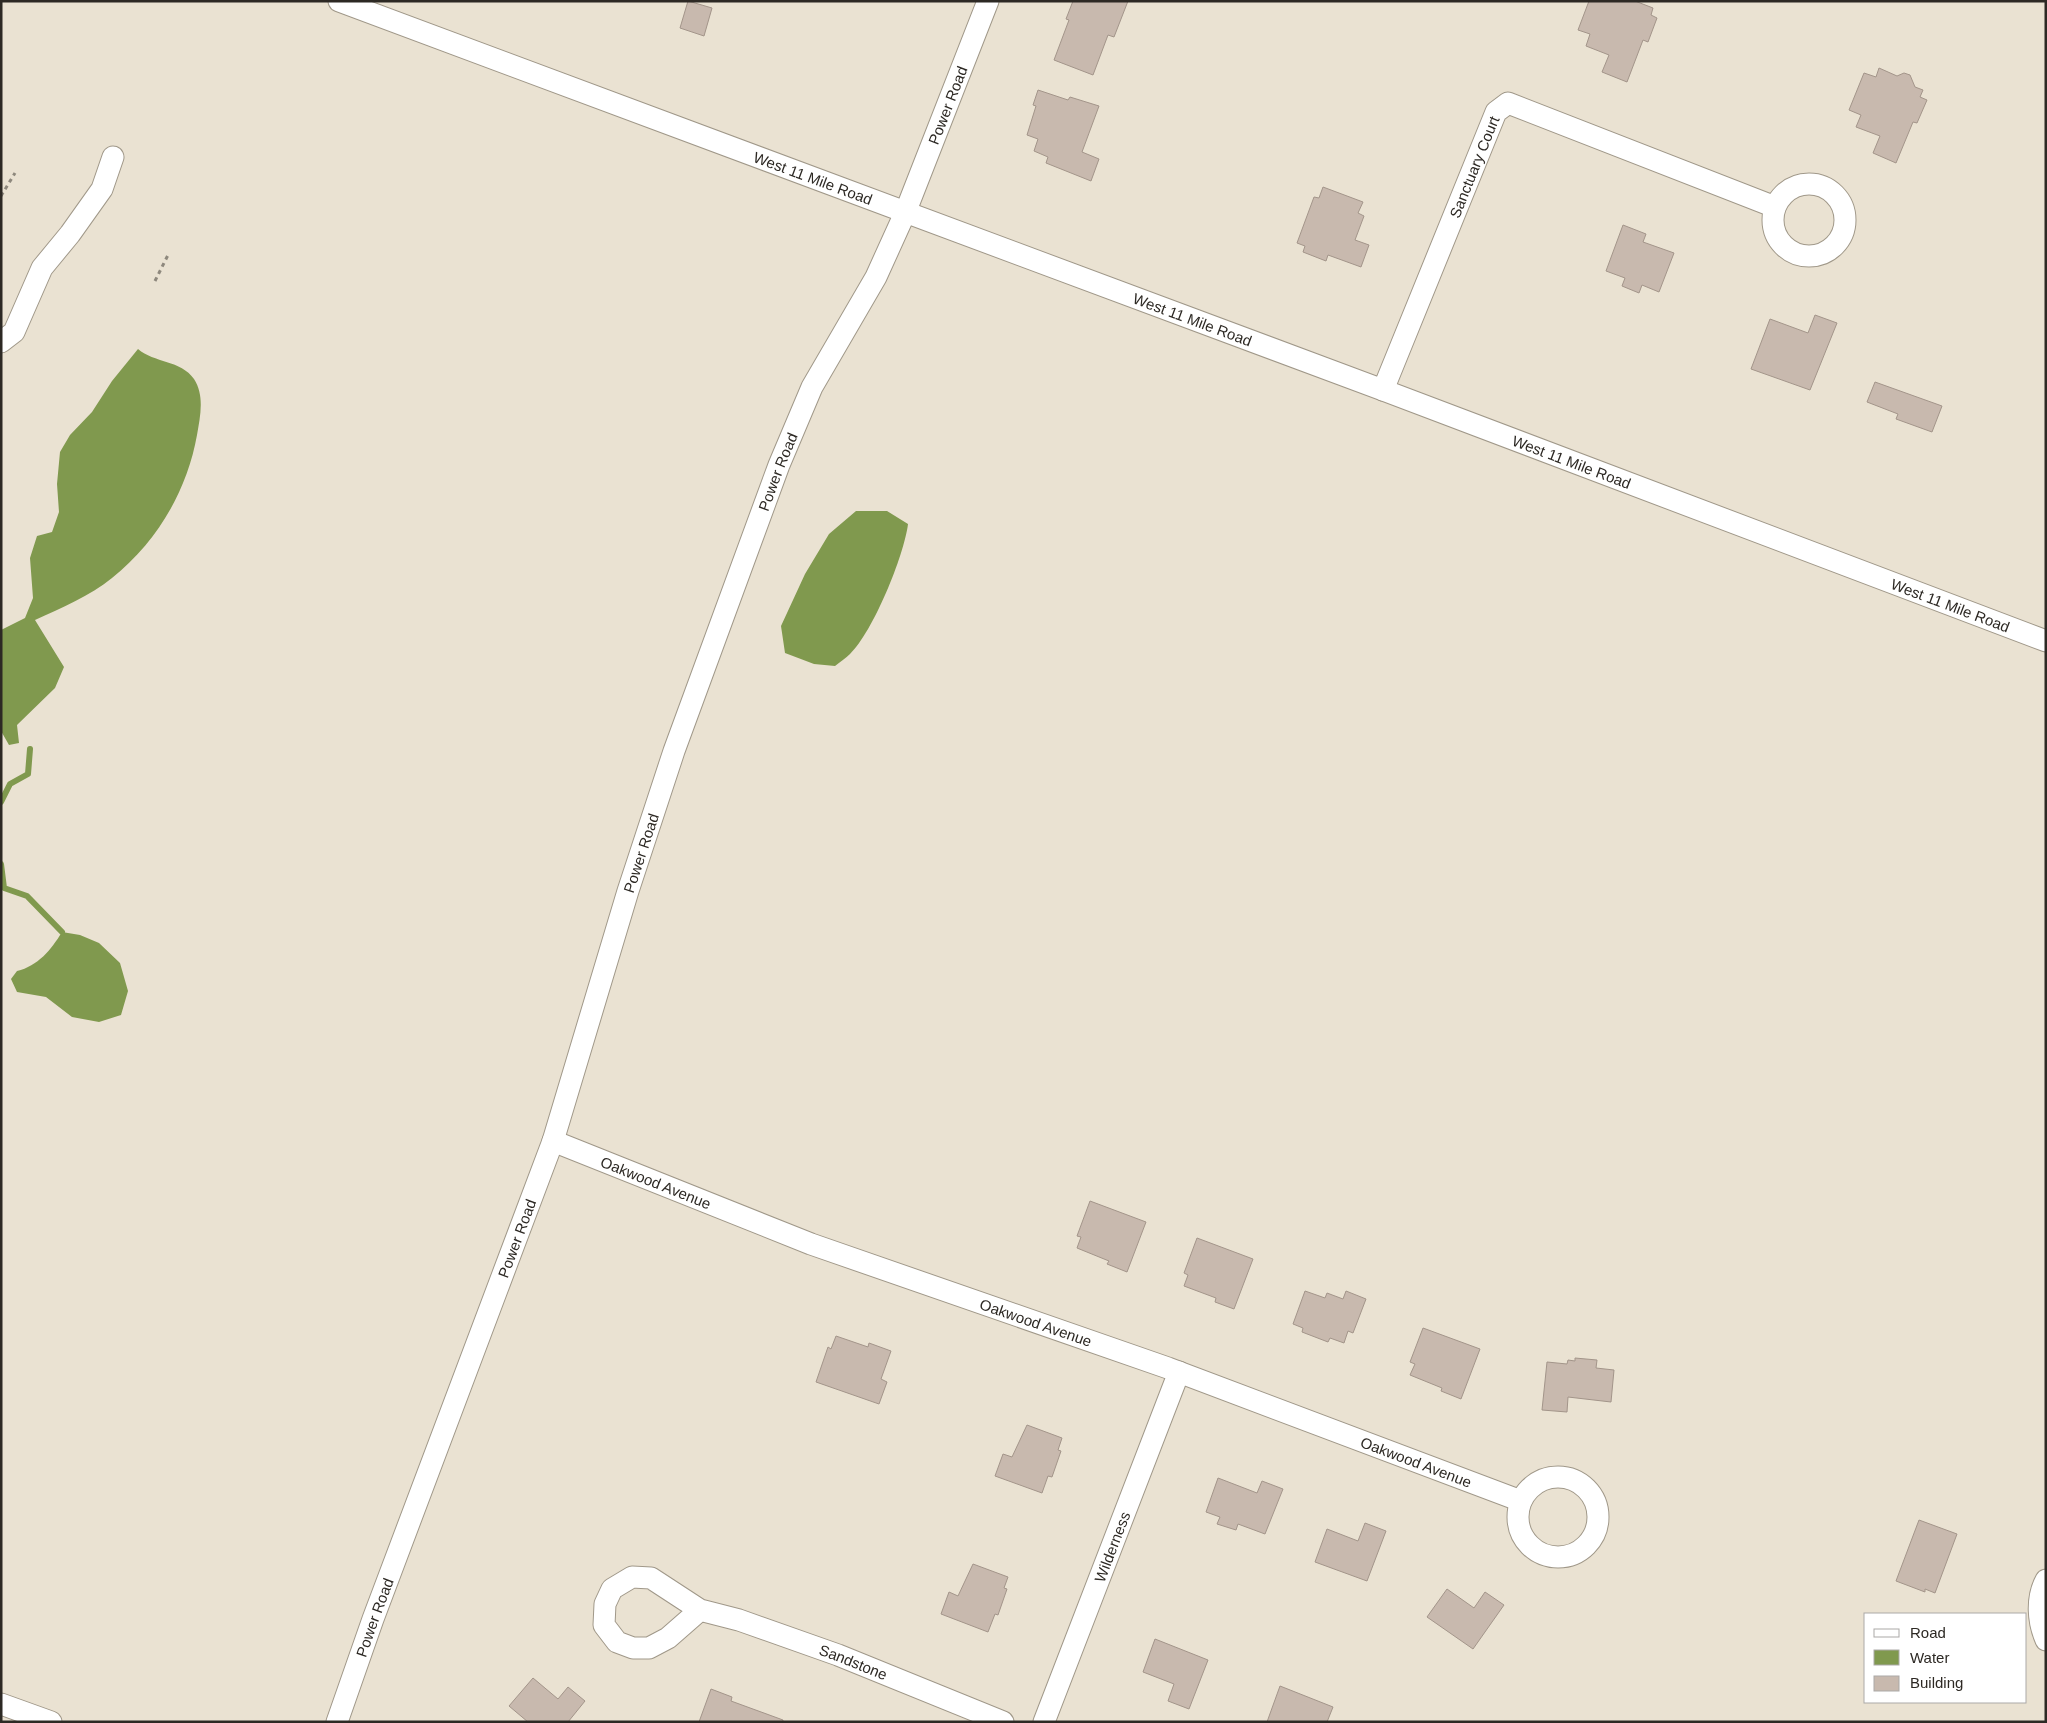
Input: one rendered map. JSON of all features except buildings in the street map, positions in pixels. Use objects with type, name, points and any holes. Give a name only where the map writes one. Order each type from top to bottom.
[{"type":"street","name":"West 11 Mile Road","points":[[339,1],[1383,390],[2046,641]]},
{"type":"street","name":"Power Road","points":[[337,1722],[383,1591],[553,1141],[628,891],[674,751],[779,465],[812,387],[876,277],[905,212],[988,1]]},
{"type":"street","name":"Sanctuary Court","points":[[1383,390],[1496,112],[1508,103],[1775,207]]},
{"type":"street","points":[[1,342],[14,332],[42,268],[70,234],[102,189],[113,156]]},
{"type":"street","name":"Oakwood Avenue","points":[[553,1141],[811,1244],[1179,1372],[1521,1501]]},
{"type":"street","name":"Wilderness","points":[[1044,1722],[1179,1372]]},
{"type":"street","points":[[2046,1580],[2041,1589],[2039,1624],[2046,1640]]},
{"type":"street","name":"Sandstone","points":[[700,1610],[739,1620],[838,1655],[1003,1722]]},
{"type":"street","points":[[1,1704],[50,1722]]},
{"type":"path","points":[[1,195],[10,184],[15,173]]},
{"type":"path","points":[[154,281],[170,253]]},
{"type":"water","points":[[138,349],[144,354],[182,368],[194,379],[200,392],[200,414],[197,435],[186,476],[168,514],[156,532],[128,564],[94,590],[35,620],[64,667],[55,688],[17,725],[19,743],[9,745],[1,731],[1,630],[25,618],[33,598],[30,558],[37,536],[52,532],[59,512],[57,484],[60,452],[70,435],[92,412],[112,381]]},
{"type":"water","points":[[856,511],[887,511],[908,524],[894,573],[877,612],[859,643],[848,656],[835,666],[814,664],[785,653],[781,626],[805,574],[829,534]]},
{"type":"water","points":[[62,932],[80,935],[99,943],[120,963],[128,991],[121,1015],[99,1022],[72,1017],[46,997],[17,992],[11,979],[17,971],[25,969],[38,961]]},
{"type":"waterway","points":[[1,802],[10,784],[28,774],[30,749]]},
{"type":"waterway","points":[[1,864],[4,888],[27,896],[62,932]]}]
